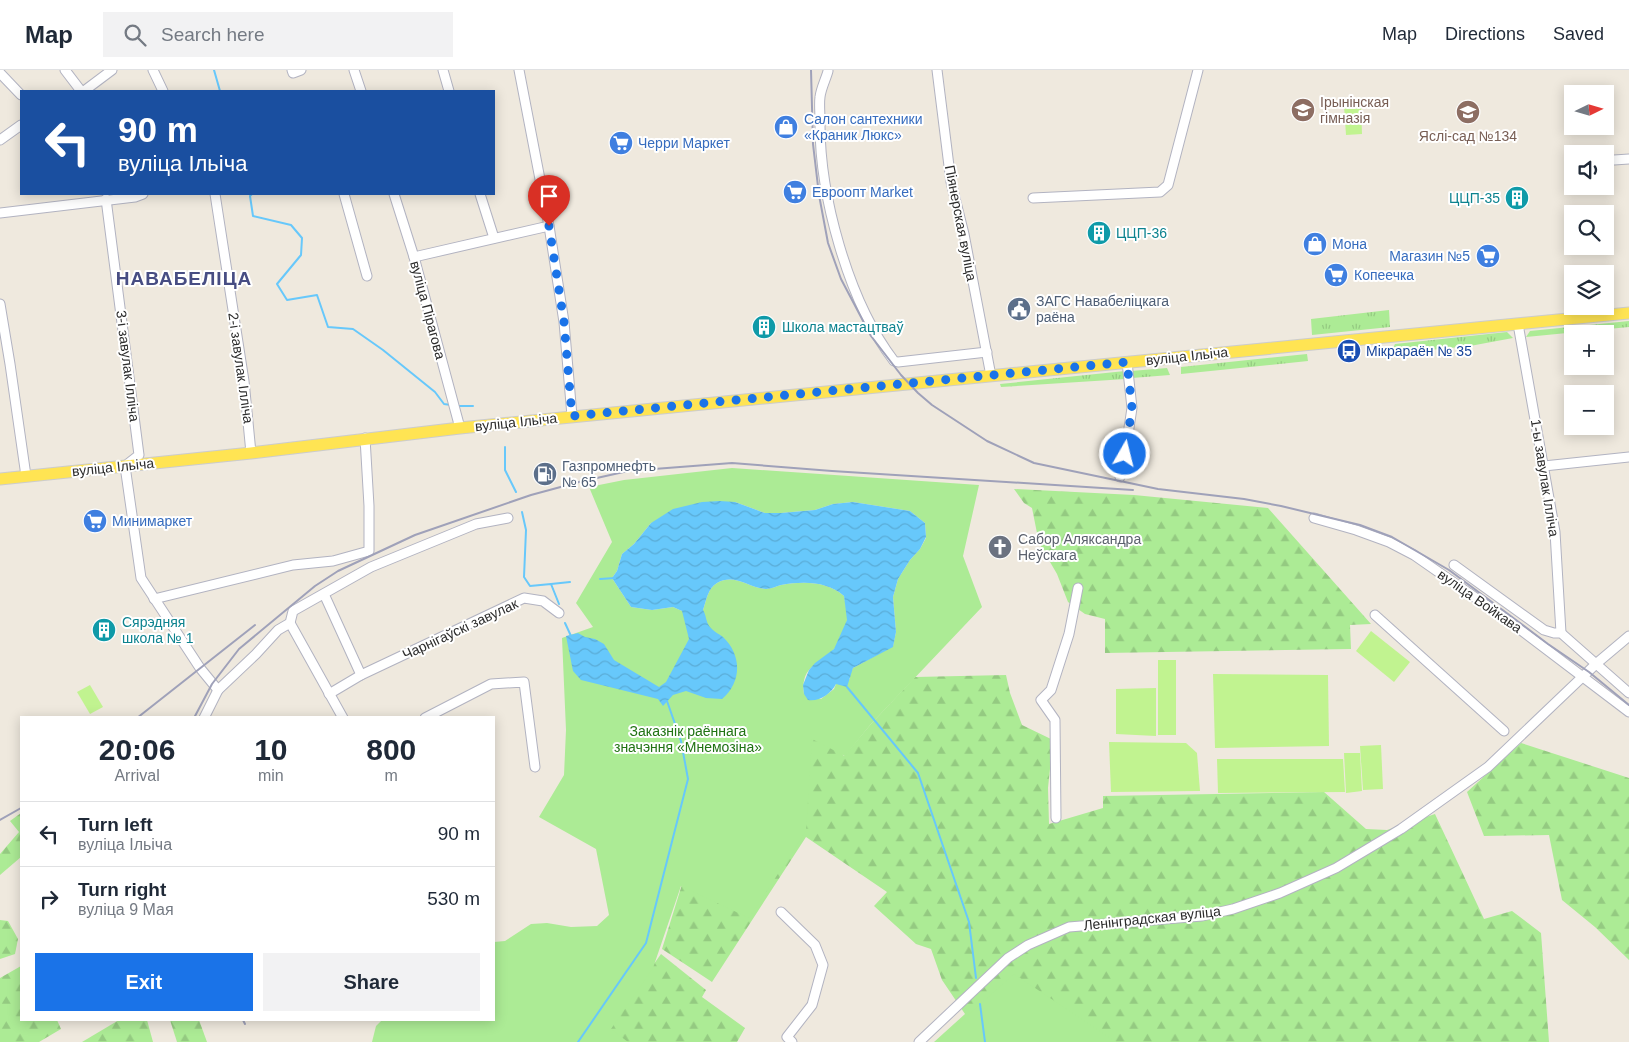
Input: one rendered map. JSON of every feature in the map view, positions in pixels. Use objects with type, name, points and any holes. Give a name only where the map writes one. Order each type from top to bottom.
[{"type":"main road","name":"вуліца Ільіча","points":[[0,479],[251,453],[365,438],[572,416],[1629,313]]},
{"type":"street","points":[[65,70],[81,90]]},
{"type":"street","points":[[83,90],[112,70]]},
{"type":"street","points":[[153,70],[163,90]]},
{"type":"street","points":[[292,70],[293,73],[301,70]]},
{"type":"street","points":[[354,70],[361,90]]},
{"type":"street","points":[[443,70],[449,90]]},
{"type":"street","points":[[520,70],[549,226],[564,322],[572,416]]},
{"type":"street","name":"Піянерская вуліца","points":[[937,70],[951,182],[964,234],[988,352],[991,376]]},
{"type":"street","points":[[1033,198],[1160,192],[1168,185],[1198,70]]},
{"type":"street","points":[[828,71],[820,96],[820,142],[827,202],[848,271],[863,308],[886,351],[894,361],[898,362],[988,352]]},
{"type":"street","points":[[0,73],[20,94]]},
{"type":"street","points":[[0,140],[20,126]]},
{"type":"street","points":[[1614,160],[1629,159]]},
{"type":"street","points":[[0,213],[137,195]]},
{"type":"street","name":"2-і завулак Ілліча","points":[[215,195],[244,382],[251,453]]},
{"type":"street","points":[[344,195],[367,276]]},
{"type":"street","name":"вуліца Пірагова","points":[[394,195],[414,257],[460,428]]},
{"type":"street","points":[[480,195],[494,238]]},
{"type":"street","name":"3-і завулак Ілліча","points":[[106,199],[139,455],[125,466]]},
{"type":"street","points":[[414,257],[549,226]]},
{"type":"street","points":[[0,304],[26,476]]},
{"type":"street","name":"1-ы завулак Ілліча","points":[[1518,324],[1555,532],[1561,633]]},
{"type":"street","points":[[1120,477],[1132,408],[1127,362]]},
{"type":"street","points":[[154,600],[293,565],[333,561],[369,552],[369,506],[365,438]]},
{"type":"street","points":[[1544,466],[1629,458]]},
{"type":"street","points":[[125,466],[127,492],[141,578],[200,668],[218,690]]},
{"type":"street","points":[[342,716],[290,623],[293,611],[371,567],[476,524],[508,518]]},
{"type":"street","name":"вуліца Войкава","points":[[1314,518],[1389,542],[1414,555],[1513,624],[1617,705],[1629,712]]},
{"type":"street","name":"вуліца Войкава","points":[[1454,565],[1544,630],[1561,633],[1629,693]]},
{"type":"street","points":[[1056,818],[1055,720],[1041,700],[1050,690],[1069,634],[1078,588]]},
{"type":"street","points":[[324,594],[361,675]]},
{"type":"street","name":"Чарнігаўскі завулак","points":[[329,694],[361,675],[524,598],[544,601],[559,613]]},
{"type":"street","points":[[1375,615],[1502,731],[1525,734]]},
{"type":"street","points":[[205,716],[218,690],[278,630],[290,623]]},
{"type":"street","name":"Ленінградская вуліца","points":[[919,1042],[1008,958],[1028,945],[1069,927],[1202,916],[1233,909],[1280,893],[1336,868],[1400,829],[1488,767],[1584,678],[1597,663],[1629,636]]},
{"type":"street","points":[[429,716],[491,684],[524,682],[534,767]]},
{"type":"street","points":[[781,912],[815,944],[822,965],[812,1005],[787,1037],[792,1042]]},
{"type":"green space","points":[[1344,106],[1361,106],[1362,134],[1346,135]]},
{"type":"green space","points":[[1389,310],[1390,327],[1312,335],[1311,319]]},
{"type":"green space","points":[[1629,321],[1629,327],[1614,328],[1614,325],[1589,325]]},
{"type":"green space","points":[[1564,328],[1564,333],[1526,337],[1530,331]]},
{"type":"green space","points":[[1507,332],[1513,338],[1470,346],[1390,354],[1395,344]]},
{"type":"green space","points":[[1307,354],[1308,361],[1181,374],[1181,367]]},
{"type":"green space","points":[[1167,368],[1170,375],[1132,378],[1131,371]]},
{"type":"green space","points":[[1125,371],[1126,379],[1001,387],[1000,384]]},
{"type":"green space","name":"Заказнік раённага значэння «Мнемозіна»","points":[[732,468],[979,485],[963,556],[982,607],[871,724],[845,756],[812,739],[806,831],[749,918],[681,886],[653,968],[611,1029],[628,1042],[372,1042],[376,1026],[381,1021],[495,1021],[495,942],[505,941],[531,924],[547,923],[571,927],[597,926],[609,915],[596,849],[539,817],[564,775],[566,730],[562,638],[593,627],[576,603],[612,542],[589,487],[624,480]],"holes":[[[735,502],[765,513],[815,510],[833,504],[853,502],[910,511],[925,523],[926,538],[898,579],[893,597],[896,632],[893,646],[853,668],[850,679],[836,684],[834,689],[821,699],[804,694],[805,677],[813,666],[835,648],[844,631],[847,620],[844,596],[837,591],[814,583],[781,585],[766,589],[736,580],[724,580],[711,588],[703,610],[682,611],[673,607],[652,610],[631,607],[612,578],[617,571],[622,554],[634,544],[651,523]]]},
{"type":"green space","points":[[1014,489],[1134,495],[1268,508],[1371,624],[1350,625],[1351,649],[1105,653],[1105,619],[1085,614],[1068,602],[1057,574],[1039,543],[1032,508],[1024,503]]},
{"type":"green space","points":[[1371,631],[1410,662],[1394,682],[1356,651]]},
{"type":"green space","points":[[762,650],[844,756],[915,677],[1006,675],[1010,693],[1022,725],[1053,740],[1048,788],[1049,824],[1103,808],[1103,796],[1324,792],[1366,829],[1387,830],[1435,814],[1484,919],[1512,911],[1541,933],[1549,1042],[934,1042],[965,1014],[942,980],[931,949],[916,944],[874,906],[887,892],[806,837],[712,982],[662,949],[684,878]]},
{"type":"green space","points":[[1158,660],[1176,660],[1176,735],[1158,735]]},
{"type":"green space","points":[[1213,674],[1328,675],[1329,746],[1215,748]]},
{"type":"green space","points":[[90,685],[103,707],[90,714],[77,692]]},
{"type":"green space","points":[[1156,688],[1156,736],[1116,734],[1116,689]]},
{"type":"green space","points":[[1109,742],[1186,743],[1197,753],[1200,791],[1111,792]]},
{"type":"green space","points":[[1521,743],[1629,778],[1629,960],[1595,927],[1562,900],[1549,835],[1484,836],[1467,792]]},
{"type":"green space","points":[[1381,745],[1383,789],[1363,790],[1360,746]]},
{"type":"green space","points":[[1344,753],[1360,753],[1362,791],[1346,793]]},
{"type":"green space","points":[[1217,759],[1343,759],[1345,792],[1218,793]]},
{"type":"green space","points":[[20,814],[20,858],[0,875],[0,854],[19,832],[10,821]]},
{"type":"green space","points":[[0,920],[8,921],[18,939],[15,954],[0,959]]},
{"type":"green space","points":[[661,954],[706,990],[702,997],[745,1028],[737,1042],[598,1042]]},
{"type":"green space","points":[[20,967],[20,1021],[57,1021],[61,1029],[39,1042],[0,1042],[0,978]]},
{"type":"green space","points":[[1014,974],[1116,1042],[938,1042]]},
{"type":"green space","points":[[117,1021],[147,1021],[153,1042],[82,1042]]},
{"type":"green space","points":[[170,1021],[199,1021],[207,1042],[177,1042]]},
{"type":"water","points":[[702,502],[735,502],[765,513],[815,510],[833,504],[853,502],[910,511],[925,523],[926,537],[920,549],[910,560],[898,579],[893,597],[896,632],[893,647],[853,668],[847,687],[836,684],[824,696],[816,700],[808,700],[804,694],[803,685],[809,670],[815,663],[834,649],[847,620],[844,596],[830,587],[814,583],[781,585],[766,589],[736,580],[724,580],[711,588],[703,610],[709,626],[729,644],[736,660],[736,677],[729,692],[722,699],[706,698],[686,691],[673,695],[663,706],[658,699],[581,680],[573,671],[566,636],[578,633],[604,644],[614,660],[659,687],[666,682],[689,639],[682,611],[673,607],[652,610],[631,607],[612,578],[617,571],[622,554],[634,544],[651,523],[673,509]]},
{"type":"waterway","points":[[214,70],[220,90]]},
{"type":"waterway","points":[[251,195],[253,216],[291,225],[302,238],[301,255],[277,284],[287,300],[317,295],[328,327],[353,329],[383,350],[435,392],[444,404],[451,405]]},
{"type":"waterway","points":[[458,406],[473,406]]},
{"type":"waterway","points":[[505,447],[505,470],[516,492]]},
{"type":"waterway","points":[[522,512],[526,530],[524,577],[530,586],[551,584],[559,604]]},
{"type":"waterway","points":[[600,579],[615,578]]},
{"type":"waterway","points":[[551,584],[570,582]]},
{"type":"waterway","points":[[565,623],[571,636]]},
{"type":"waterway","points":[[847,687],[918,773],[969,922],[976,978]]},
{"type":"waterway","points":[[578,1042],[646,943],[688,779],[681,741],[667,701]]},
{"type":"waterway","points":[[980,1004],[985,1042]]},
{"type":"railway","points":[[811,70],[813,144],[819,195],[828,243],[841,279],[871,336],[901,375],[932,405],[987,441],[1034,463],[1158,489],[1244,499],[1281,506],[1360,525],[1392,537],[1449,570],[1548,644],[1589,672],[1629,705]]},
{"type":"railway","points":[[195,716],[212,684],[239,649],[315,586],[338,571],[415,535],[531,495],[579,482],[628,471],[732,463],[1133,490]]},
{"type":"railway","points":[[140,716],[255,625]]},
{"type":"railway","points":[[0,820],[20,809]]},
{"type":"place","name":"Ірынінская гімназія","points":[[1303,110]]},
{"type":"place","name":"Яслі-сад №134","points":[[1468,112]]},
{"type":"place","name":"Салон сантехники «Краник Люкс»","points":[[786,127]]},
{"type":"place","name":"Черри Маркет","points":[[621,143]]},
{"type":"place","name":"Евроопт Market","points":[[795,192]]},
{"type":"place","name":"ЦЦП-35","points":[[1517,198]]},
{"type":"place","name":"ЦЦП-36","points":[[1099,233]]},
{"type":"place","name":"Мона","points":[[1315,244]]},
{"type":"place","name":"Магазин №5","points":[[1488,256]]},
{"type":"place","name":"Копеечка","points":[[1336,275]]},
{"type":"place","name":"ЗАГС Навабеліцкага раёна","points":[[1019,309]]},
{"type":"place","name":"Школа мастацтваў","points":[[764,327]]},
{"type":"place","name":"Мікрараён № 35","points":[[1349,351]]},
{"type":"place","name":"Газпромнефть № 65","points":[[545,474]]},
{"type":"place","name":"Минимаркет","points":[[95,521]]},
{"type":"place","name":"Сабор Аляксандра Неўскага","points":[[1000,547]]},
{"type":"place","name":"Сярэдняя школа № 1","points":[[104,630]]},
{"type":"district","name":"НАВАБЕЛІЦА","points":[[184,278]]},
{"type":"route","points":[[549,226],[564,322],[572,416],[1127,362],[1132,408],[1125,454]]}]
